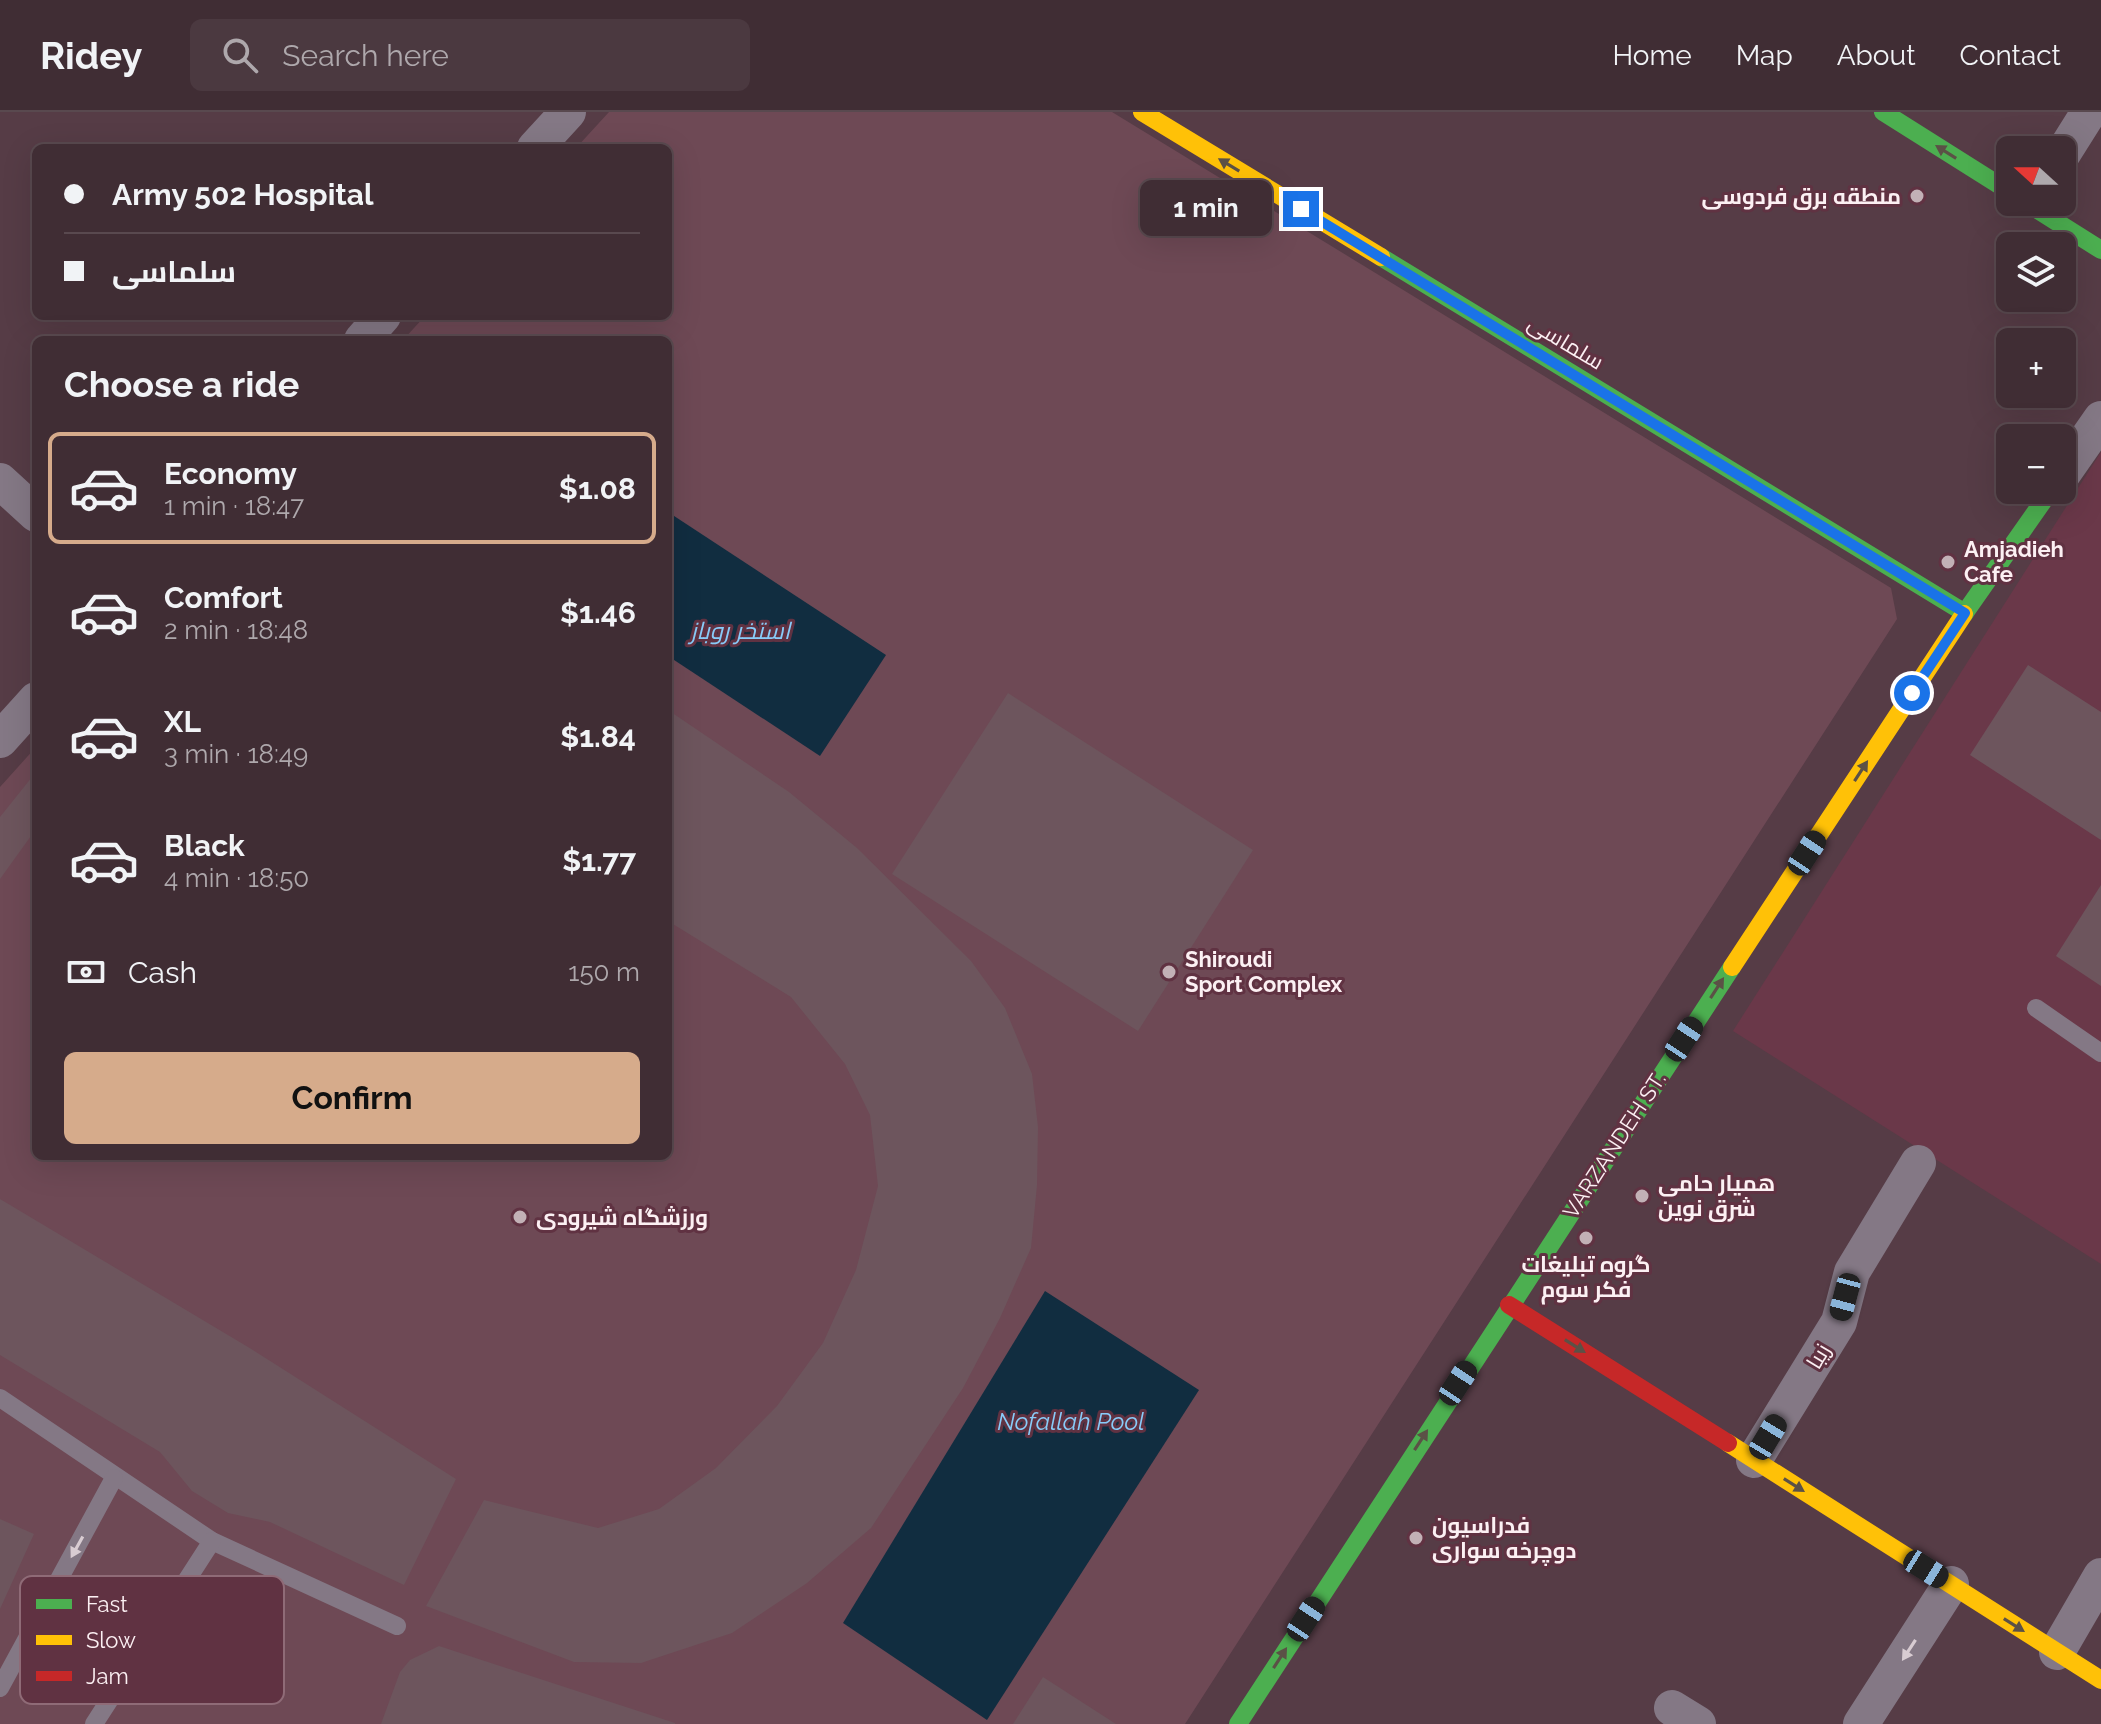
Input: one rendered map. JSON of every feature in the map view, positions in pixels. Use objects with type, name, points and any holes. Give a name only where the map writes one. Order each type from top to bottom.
[{"type":"street","points":[[539,144],[568,112]]},
{"type":"street","name":"سلماسی","points":[[1142,112],[1965,613]]},
{"type":"street","points":[[1883,112],[1996,182]]},
{"type":"street","points":[[2074,136],[2089,112]]},
{"type":"street","points":[[2049,216],[2101,250]]},
{"type":"street","points":[[366,336],[380,320]]},
{"type":"street","points":[[2076,455],[2101,419]]},
{"type":"street","points":[[0,481],[32,510]]},
{"type":"street","name":"VARZANDEH ST.","points":[[1238,1724],[1509,1305],[1965,613],[2041,504]]},
{"type":"street","points":[[0,740],[32,704]]},
{"type":"street","name":"زیبا","points":[[1754,1460],[1839,1322],[1852,1272],[1918,1163]]},
{"type":"street","points":[[1509,1305],[2101,1680]]},
{"type":"street","points":[[2057,1652],[2101,1576]]},
{"type":"street","points":[[1861,1724],[1951,1584]]},
{"type":"lane","points":[[2036,1008],[2101,1053]]},
{"type":"lane","points":[[0,1398],[114,1478],[212,1541],[397,1626]]},
{"type":"lane","points":[[61,1576],[114,1478]]},
{"type":"lane","points":[[189,1576],[212,1541]]},
{"type":"lane","points":[[0,1688],[20,1651]]},
{"type":"lane","points":[[94,1724],[107,1704]]},
{"type":"shaded area","name":"Shiroudi Sport Complex","points":[[609,112],[1112,112],[1891,588],[1897,619],[1185,1724],[0,1724],[0,787],[32,751],[32,1160],[672,1160],[672,336],[407,336],[421,320],[672,320],[672,144],[580,144]]},
{"type":"shaded area","points":[[2101,452],[2101,1264],[1733,1031],[2068,504],[2076,504],[2076,491]]},
{"type":"water","name":"استخر روباز","points":[[672,515],[886,655],[820,756],[672,659]]},
{"type":"water","name":"Nofallah Pool","points":[[1045,1291],[1199,1390],[987,1720],[843,1623]]},
{"type":"building","points":[[2028,665],[2101,712],[2101,840],[1970,755]]},
{"type":"building","points":[[1008,693],[1253,850],[1138,1031],[892,874]]},
{"type":"building","points":[[672,713],[789,792],[857,848],[971,961],[1005,1008],[1032,1074],[1038,1127],[1031,1248],[1000,1318],[963,1388],[871,1528],[807,1583],[732,1633],[641,1663],[574,1662],[426,1606],[484,1500],[598,1528],[659,1509],[716,1468],[777,1406],[823,1343],[856,1270],[878,1186],[870,1115],[845,1064],[791,997],[672,923]]},
{"type":"building","points":[[32,777],[32,835],[0,879],[0,817]]},
{"type":"building","points":[[2101,885],[2101,986],[2056,956]]},
{"type":"building","points":[[0,1199],[248,1347],[456,1479],[404,1585],[270,1522],[228,1513],[192,1491],[160,1452],[0,1355]]},
{"type":"building","points":[[0,1519],[34,1534],[0,1609]]},
{"type":"building","points":[[439,1646],[675,1724],[381,1724],[400,1672],[410,1660]]},
{"type":"building","points":[[1043,1677],[1116,1724],[1013,1724]]},
{"type":"traffic: fast","points":[[1883,112],[1996,183]]},
{"type":"traffic: fast","points":[[2047,216],[2101,250]]},
{"type":"traffic: fast","points":[[1381,257],[1965,613]]},
{"type":"traffic: fast","points":[[1964,614],[2041,504]]},
{"type":"traffic: fast","points":[[1238,1724],[1732,967]]},
{"type":"traffic: slow","points":[[1142,112],[1381,257]]},
{"type":"traffic: slow","points":[[1732,967],[1964,614]]},
{"type":"traffic: slow","points":[[1728,1443],[2101,1680]]},
{"type":"traffic: jam","points":[[1509,1305],[1728,1443]]},
{"type":"place","name":"منطقه برق فردوسی","points":[[1917,196]]},
{"type":"place","name":"Amjadieh Cafe","points":[[1948,562]]},
{"type":"place","name":"Shiroudi Sport Complex","points":[[1169,972]]},
{"type":"place","name":"همیار حامی شرق نوین","points":[[1642,1196]]},
{"type":"place","name":"ورزشگاه شیرودی","points":[[520,1217]]},
{"type":"place","name":"گروه تبلیغات فکر سوم","points":[[1586,1238]]},
{"type":"place","name":"فدراسیون دوچرخه سواری","points":[[1416,1538]]},
{"type":"route","points":[[1301,209],[1965,613],[1912,693]]}]
